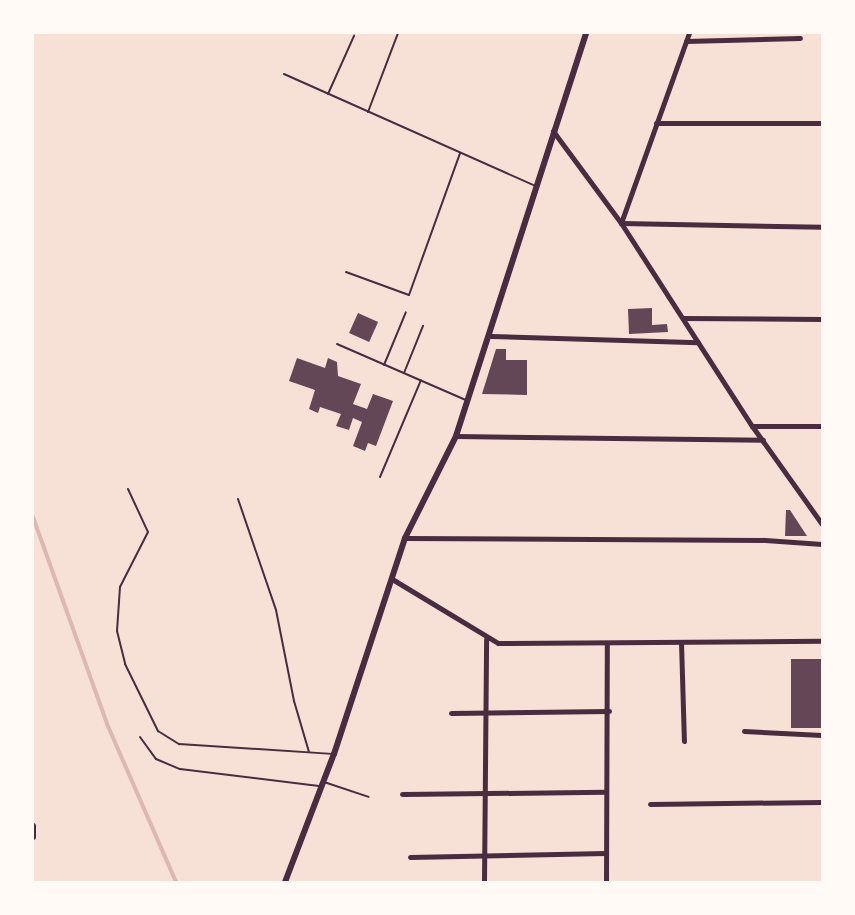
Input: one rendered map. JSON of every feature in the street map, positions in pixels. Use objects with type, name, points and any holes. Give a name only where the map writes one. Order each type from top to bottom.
[{"type":"street","points":[[285,882],[334,754],[405,538],[456,436],[491,336],[553,131],[586,33]]},
{"type":"street","points":[[621,223],[689,33]]},
{"type":"street","points":[[686,41],[800,38]]},
{"type":"street","points":[[656,123],[822,123]]},
{"type":"street","points":[[553,131],[621,223],[752,426],[822,524]]},
{"type":"street","points":[[621,223],[822,226]]},
{"type":"street","points":[[683,318],[822,319]]},
{"type":"street","points":[[491,336],[698,342]]},
{"type":"street","points":[[752,426],[822,426]]},
{"type":"street","points":[[456,436],[764,440]]},
{"type":"street","points":[[405,538],[765,540],[822,544]]},
{"type":"street","points":[[392,579],[486,639],[516,645],[822,641]]},
{"type":"street","points":[[484,882],[488,711],[486,639]]},
{"type":"street","points":[[681,642],[684,741]]},
{"type":"street","points":[[606,882],[605,792],[609,711],[607,643]]},
{"type":"street","points":[[451,713],[609,711]]},
{"type":"street","points":[[744,731],[822,735]]},
{"type":"street","points":[[402,794],[605,792]]},
{"type":"street","points":[[651,804],[822,802]]},
{"type":"street","points":[[33,826],[33,837]]},
{"type":"street","points":[[410,857],[606,854]]},
{"type":"lane","points":[[368,112],[398,33]]},
{"type":"lane","points":[[328,94],[354,36]]},
{"type":"lane","points":[[284,74],[537,187]]},
{"type":"lane","points":[[346,272],[409,295],[460,153]]},
{"type":"lane","points":[[384,365],[406,312]]},
{"type":"lane","points":[[404,373],[423,326]]},
{"type":"lane","points":[[337,344],[468,401]]},
{"type":"lane","points":[[380,477],[421,380]]},
{"type":"lane","points":[[128,489],[148,532],[120,587],[117,631],[125,664],[158,731],[179,744],[334,754]]},
{"type":"lane","points":[[238,499],[276,610],[294,701],[309,752]]},
{"type":"lane","points":[[141,737],[156,759],[180,769],[323,784],[369,797]]},
{"type":"building","points":[[652,308],[652,325],[667,324],[668,332],[629,334],[628,309]]},
{"type":"building","points":[[358,313],[378,322],[369,342],[349,333]]},
{"type":"building","points":[[496,349],[506,349],[506,360],[527,360],[527,395],[482,394]]},
{"type":"building","points":[[297,358],[325,368],[328,358],[337,362],[338,376],[361,384],[353,404],[367,409],[373,394],[393,401],[376,446],[368,443],[365,451],[353,446],[362,422],[353,418],[349,430],[336,426],[341,414],[320,407],[318,413],[309,409],[315,390],[289,381]]},
{"type":"building","points":[[786,510],[790,510],[807,536],[785,536]]},
{"type":"building","points":[[791,659],[822,659],[822,728],[791,728]]},
{"type":"waterway","points":[[33,517],[107,724],[176,882]]}]
